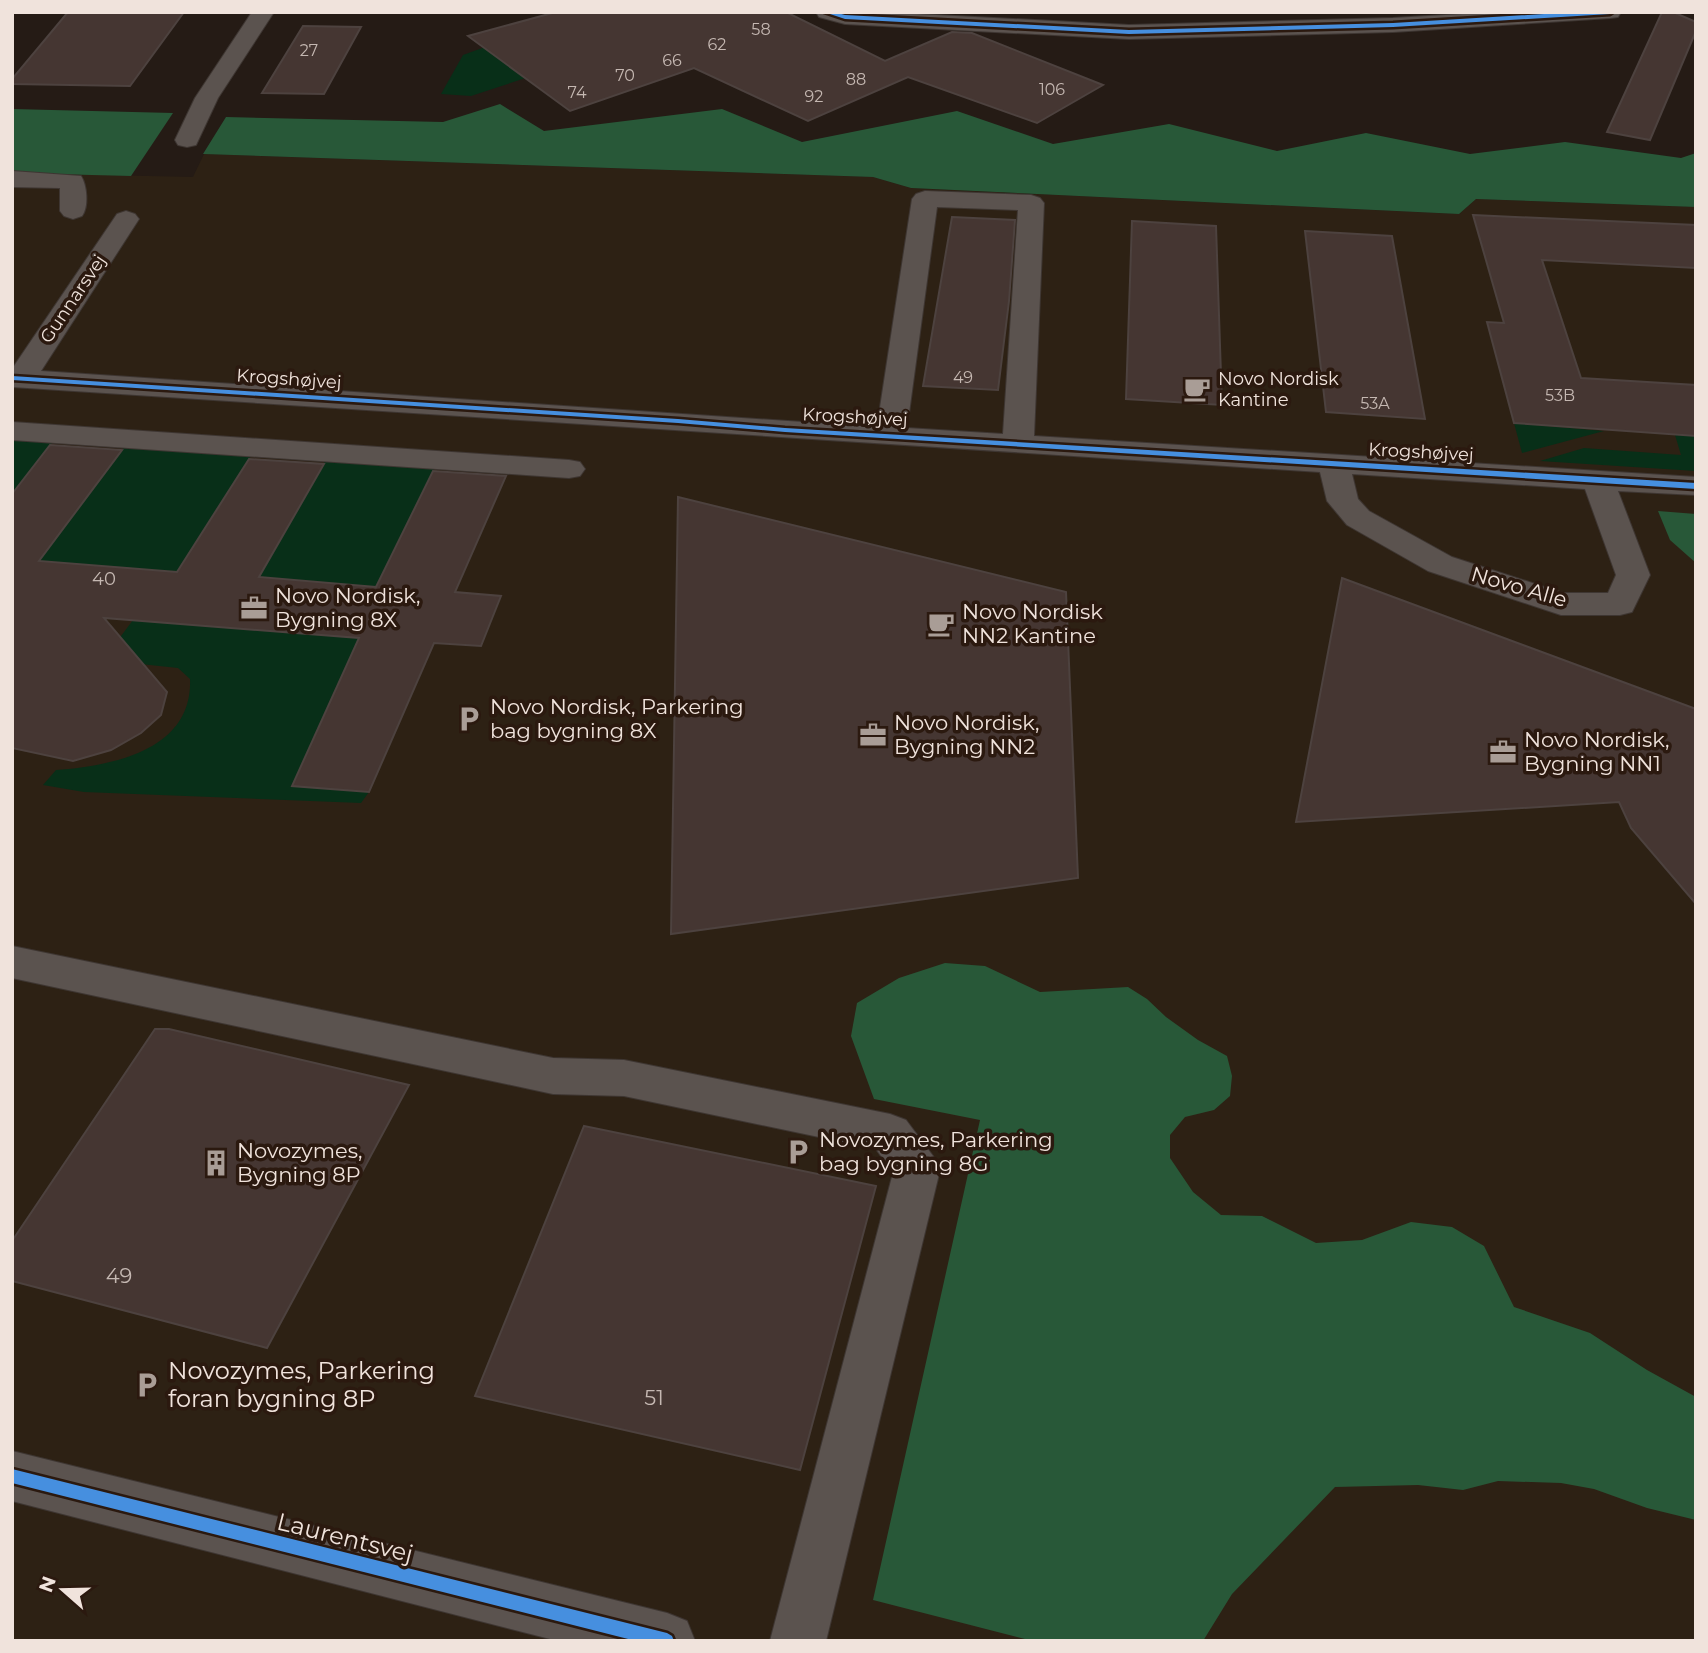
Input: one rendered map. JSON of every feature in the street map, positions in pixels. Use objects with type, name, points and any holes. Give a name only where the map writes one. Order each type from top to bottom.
[{"type":"street","points":[[187,140],[186,134],[199,111],[263,12]]},
{"type":"street","points":[[827,12],[845,16],[1129,32],[1308,28],[1471,16],[1610,12]]},
{"type":"street","points":[[12,179],[72,181],[73,211]]},
{"type":"street","points":[[891,436],[925,199],[1031,203],[1017,445]]},
{"type":"street","name":"Gunnarsvej","points":[[16,378],[126,219]]},
{"type":"street","name":"Krogshøjvej","points":[[16,378],[1017,445],[1696,486]]},
{"type":"street","points":[[12,431],[569,469]]},
{"type":"street","name":"Novo Alle","points":[[1334,464],[1343,501],[1358,518],[1440,564],[1561,604],[1620,604],[1633,575],[1598,480]]},
{"type":"street","points":[[12,962],[553,1076],[624,1078],[890,1133],[917,1170],[797,1641]]},
{"type":"street","name":"Laurentsvej","points":[[12,1476],[667,1641]]},
{"type":"shaded area","points":[[204,154],[873,177],[911,188],[1459,214],[1476,199],[1696,207],[1696,1641],[12,1641],[12,173],[193,177]]},
{"type":"green space","points":[[507,39],[553,69],[471,96],[441,94],[463,55]]},
{"type":"green space","points":[[500,104],[544,131],[722,109],[802,142],[957,111],[1053,144],[1169,124],[1277,151],[1366,133],[1470,154],[1565,142],[1681,158],[1696,153],[1696,207],[1476,199],[1459,214],[911,188],[873,177],[203,154],[226,117],[443,122]]},
{"type":"green space","points":[[12,109],[173,113],[131,176],[12,173]]},
{"type":"green space","points":[[1514,423],[1604,431],[1522,453]]},
{"type":"green space","points":[[1675,435],[1696,436],[1696,471],[1540,461],[1584,448],[1681,455]]},
{"type":"green space","points":[[12,440],[52,443],[12,494]]},
{"type":"green space","points":[[124,447],[251,456],[177,572],[39,561]]},
{"type":"green space","points":[[325,461],[435,468],[376,587],[259,577]]},
{"type":"green space","points":[[1658,511],[1696,514],[1696,563],[1670,540]]},
{"type":"green space","points":[[133,620],[359,638],[292,786],[369,792],[361,803],[84,792],[43,785],[56,770],[101,764],[145,750],[163,738],[178,723],[187,703],[190,679],[178,668],[103,660]]},
{"type":"green space","points":[[945,963],[985,966],[1040,992],[1128,987],[1198,1040],[1227,1056],[1232,1076],[1230,1096],[1214,1110],[1185,1117],[1170,1135],[1170,1158],[1193,1192],[1221,1215],[1262,1216],[1316,1243],[1362,1240],[1411,1222],[1452,1227],[1484,1246],[1514,1307],[1590,1333],[1647,1370],[1696,1397],[1696,1520],[1647,1508],[1594,1489],[1561,1483],[1498,1481],[1463,1490],[1418,1485],[1335,1487],[1232,1594],[1203,1641],[1033,1641],[873,1600],[980,1120],[874,1099],[851,1036],[857,1003],[899,978]]},
{"type":"building","points":[[68,12],[184,12],[130,86],[12,84],[12,79]]},
{"type":"building","points":[[556,12],[786,12],[885,61],[952,32],[972,33],[1103,85],[1037,123],[908,77],[808,121],[694,68],[570,111],[468,36]]},
{"type":"building","points":[[1662,12],[1673,12],[1696,22],[1696,31],[1650,140],[1607,132]]},
{"type":"building","points":[[303,26],[361,27],[324,94],[262,93]]},
{"type":"building","points":[[1473,215],[1696,225],[1696,268],[1542,260],[1581,378],[1696,385],[1696,436],[1514,423],[1487,322],[1504,323]]},
{"type":"building","points":[[952,217],[1015,220],[998,390],[923,386]]},
{"type":"building","points":[[1132,221],[1216,226],[1222,405],[1126,399]]},
{"type":"building","points":[[1305,231],[1392,236],[1425,419],[1326,412]]},
{"type":"building","name":"Novo Nordisk, Bygning 8X","points":[[50,445],[122,450],[39,561],[177,572],[249,459],[324,464],[259,577],[376,587],[433,471],[506,476],[455,592],[501,596],[481,646],[434,643],[369,792],[292,786],[359,638],[104,618],[167,692],[161,715],[141,733],[111,750],[73,761],[12,748],[12,494]]},
{"type":"building","name":"Novo Nordisk, Bygning NN2","points":[[678,497],[1066,592],[1078,878],[671,934]]},
{"type":"building","name":"Novo Nordisk, Bygning NN1","points":[[1342,578],[1696,709],[1696,904],[1631,828],[1619,802],[1296,822]]},
{"type":"building","name":"Novozymes, Bygning 8P","points":[[155,1029],[169,1029],[409,1085],[267,1348],[12,1281],[12,1241]]},
{"type":"building","points":[[584,1126],[876,1186],[800,1470],[475,1396]]},
{"type":"cycle path","points":[[827,12],[845,17],[1129,32],[1393,25],[1610,12]]},
{"type":"cycle path","points":[[12,378],[785,430],[1696,486]]},
{"type":"cycle path","points":[[12,1476],[667,1641]]},
{"type":"place","name":"Novo Nordisk Kantine","points":[[1197,389]]},
{"type":"place","name":"Novo Nordisk, Bygning 8X","points":[[254,608]]},
{"type":"place","name":"Novo Nordisk NN2 Kantine","points":[[941,624]]},
{"type":"place","name":"Novo Nordisk, Parkering bag bygning 8X","points":[[469,719]]},
{"type":"place","name":"Novo Nordisk, Bygning NN2","points":[[873,735]]},
{"type":"place","name":"Novo Nordisk, Bygning NN1","points":[[1503,752]]},
{"type":"place","name":"Novozymes, Parkering bag bygning 8G","points":[[798,1152]]},
{"type":"place","name":"Novozymes, Bygning 8P","points":[[216,1163]]},
{"type":"place","name":"Novozymes, Parkering foran bygning 8P","points":[[147,1385]]}]
